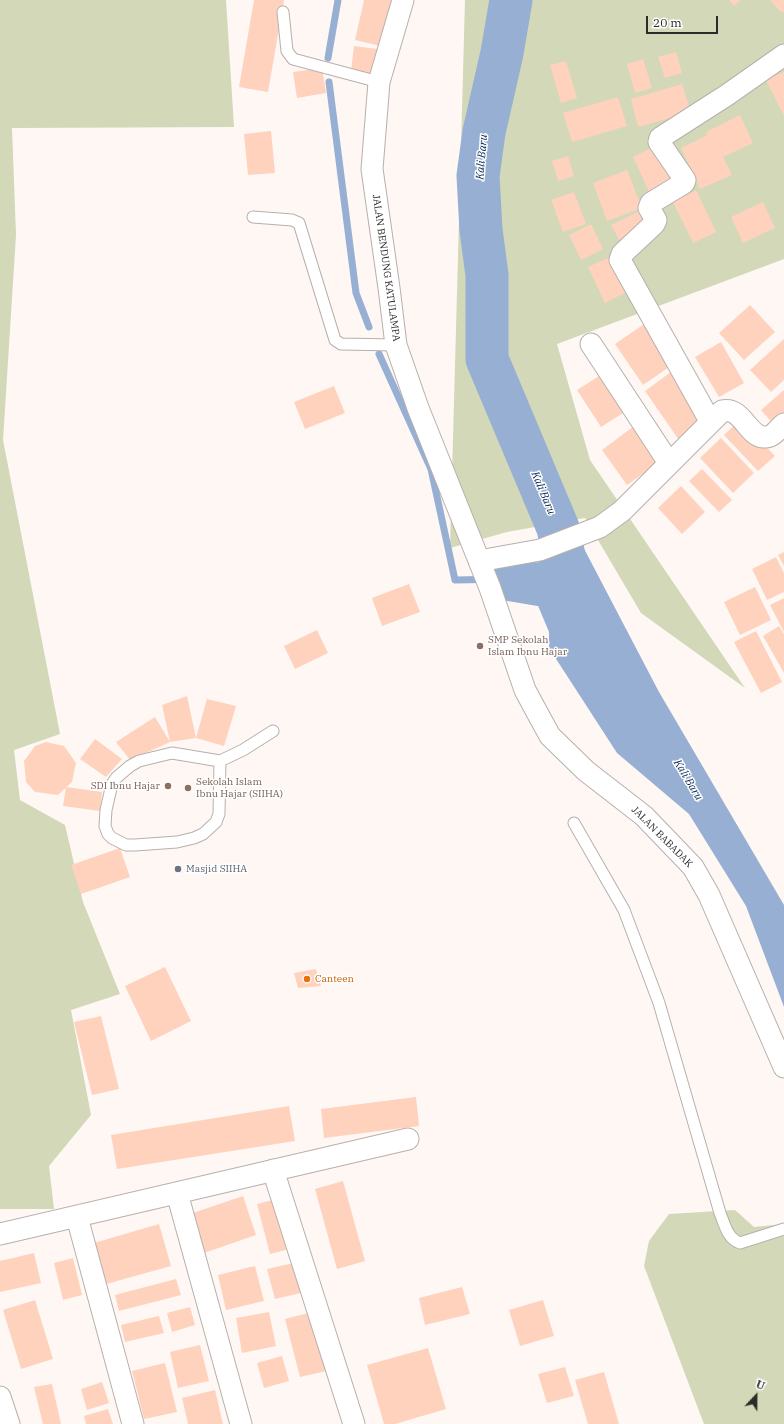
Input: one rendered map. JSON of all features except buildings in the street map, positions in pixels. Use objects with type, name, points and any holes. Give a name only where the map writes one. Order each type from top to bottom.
[{"type":"street","name":"JALAN BENDUNG KATULAMPA","points":[[403,0],[379,82],[372,169],[396,345],[421,415],[484,574]]},
{"type":"street","points":[[710,421],[620,260],[622,254],[654,224],[656,220],[649,208],[651,203],[684,183],[685,180],[659,142],[660,138],[727,95],[784,55]]},
{"type":"street","points":[[591,344],[669,463]]},
{"type":"street","points":[[484,574],[540,550],[600,527],[622,512],[719,412],[730,410],[734,412],[756,434],[764,438],[772,435],[784,424]]},
{"type":"street","name":"JALAN BABADAK","points":[[484,574],[525,690],[550,736],[586,770],[644,816],[693,867],[709,895],[784,1068]]},
{"type":"street","points":[[0,1234],[408,1139]]},
{"type":"street","points":[[273,1170],[354,1424]]},
{"type":"street","points":[[177,1193],[241,1424]]},
{"type":"street","points":[[77,1217],[132,1424]]},
{"type":"street","points":[[0,1397],[9,1424]]},
{"type":"lane","points":[[283,12],[287,51],[293,59],[379,82]]},
{"type":"lane","points":[[253,217],[292,220],[299,223],[335,340],[341,344],[396,345]]},
{"type":"lane","points":[[220,761],[218,816],[216,822],[204,834],[184,841],[126,845],[117,842],[108,834],[106,826],[106,810],[112,784],[116,778],[130,766],[139,761],[172,753],[220,761],[243,750],[273,731]]},
{"type":"lane","points":[[574,823],[624,910],[654,989],[703,1150],[720,1213],[728,1234],[733,1240],[740,1243],[784,1229]]},
{"type":"green space","points":[[0,0],[226,0],[234,127],[12,128],[16,235],[3,440],[60,734],[14,750],[20,800],[65,825],[83,902],[120,994],[71,1010],[91,1115],[49,1166],[54,1209],[0,1209]]},
{"type":"green space","points":[[465,0],[784,0],[784,259],[557,344],[590,460],[745,688],[641,613],[585,518],[507,532],[450,548]]},
{"type":"green space","points":[[735,1210],[754,1227],[784,1224],[784,1424],[704,1424],[644,1266],[649,1241],[669,1214]]},
{"type":"water","points":[[580,541],[659,692],[784,905],[784,1007],[746,906],[689,814],[617,753],[549,648],[549,632],[529,584],[542,555]]},
{"type":"waterway","points":[[328,58],[338,0]]},
{"type":"waterway","name":"Kali Baru","points":[[511,0],[502,53],[484,132],[478,176],[481,230],[487,275],[487,359],[558,528],[571,589]]},
{"type":"waterway","points":[[329,82],[356,293],[369,327]]},
{"type":"waterway","points":[[379,354],[431,469],[455,580],[507,579]]},
{"type":"waterway","points":[[507,579],[572,590]]},
{"type":"place","name":"SMP Sekolah Islam Ibnu Hajar","points":[[480,646]]},
{"type":"place","name":"SDI Ibnu Hajar","points":[[168,786]]},
{"type":"place","name":"Sekolah Islam Ibnu Hajar (SIIHA)","points":[[188,788]]},
{"type":"place","name":"Masjid SIIHA","points":[[178,869]]},
{"type":"place","name":"Canteen","points":[[307,979]]}]
